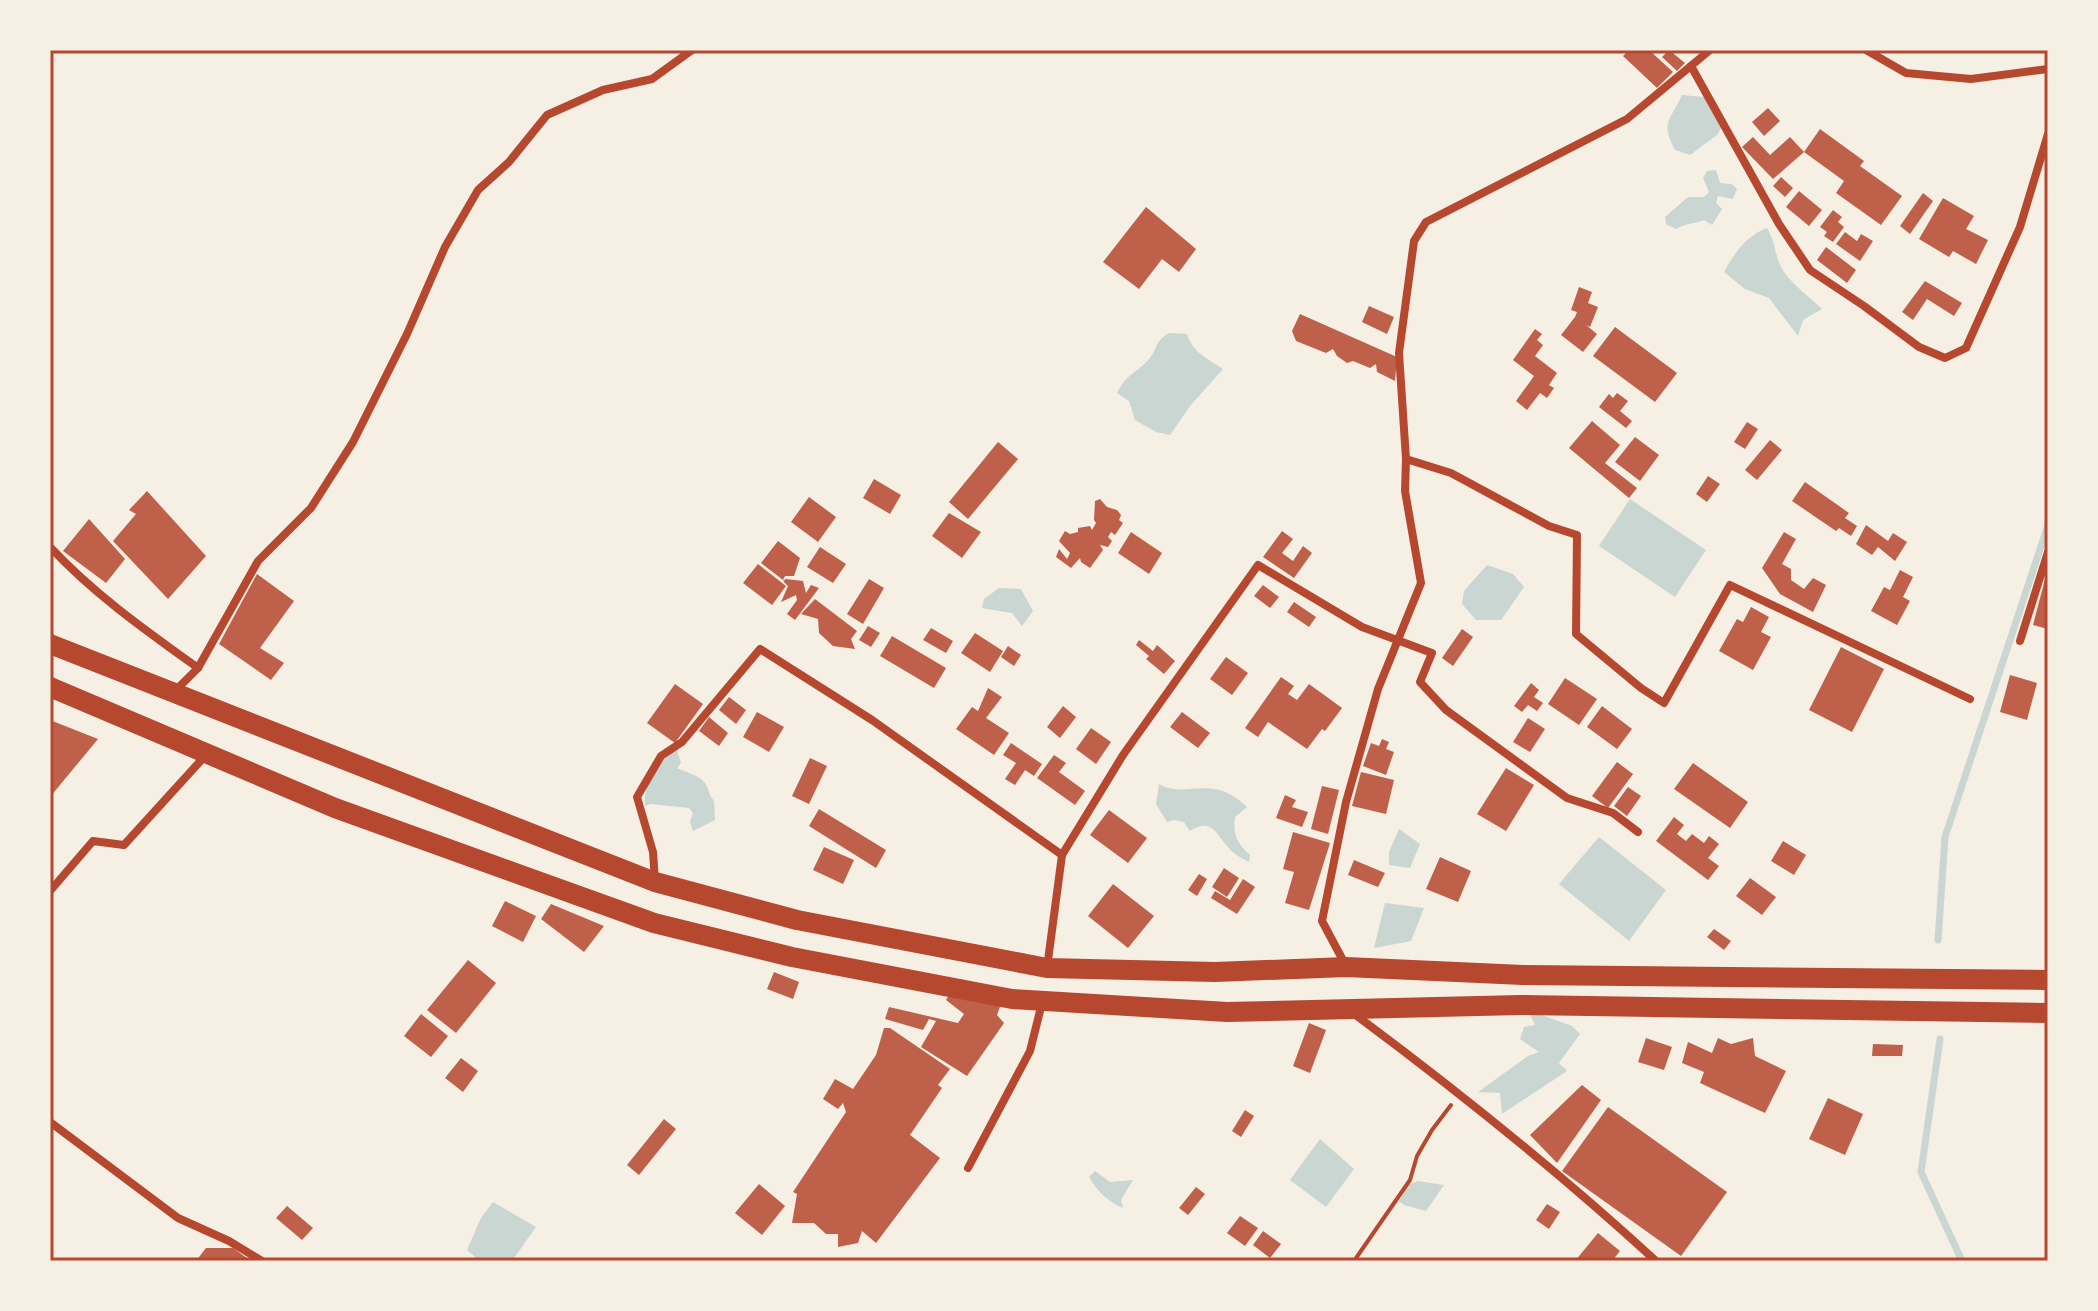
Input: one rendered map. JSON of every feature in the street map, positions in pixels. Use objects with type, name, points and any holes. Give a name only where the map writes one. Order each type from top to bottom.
[{"type":"highway","points":[[50,644],[655,882],[797,920],[1047,968],[1215,972],[1346,967],[1523,975],[2048,980]]},
{"type":"highway","points":[[50,687],[335,808],[654,923],[792,957],[1042,1003],[1227,1012],[1520,1005],[2048,1013]]},
{"type":"street","points":[[173,694],[198,668],[258,561],[311,508],[353,442],[407,334],[445,247],[478,190],[509,162],[547,115],[603,90],[652,79],[692,50]]},
{"type":"street","points":[[1346,967],[1322,921],[1346,802],[1378,689],[1421,583],[1405,491],[1399,353],[1414,241],[1426,222],[1627,119],[1710,50]]},
{"type":"street","points":[[1866,50],[1906,73],[1971,79],[2048,69]]},
{"type":"street","points":[[1691,66],[1779,224],[1810,270],[1919,347],[1945,358],[1966,348],[2020,227],[2048,134]]},
{"type":"street","points":[[1406,459],[1451,473],[1549,526],[1577,535],[1576,634],[1664,703],[1730,585],[1970,699]]},
{"type":"street","points":[[50,547],[79,578],[198,668]]},
{"type":"street","points":[[2020,641],[2048,552]]},
{"type":"street","points":[[1047,968],[1062,855],[1123,755],[1258,565],[1362,627],[1432,653],[1420,682],[1446,710],[1567,798],[1613,813],[1638,832]]},
{"type":"street","points":[[655,882],[653,852],[637,797],[661,756],[682,742],[760,649],[872,720],[1062,855]]},
{"type":"street","points":[[50,891],[93,841],[124,845],[208,753]]},
{"type":"street","points":[[968,1168],[1030,1051],[1042,1003]]},
{"type":"street","points":[[1350,1011],[1532,1154],[1656,1261]]},
{"type":"street","points":[[50,1122],[178,1218],[229,1241],[262,1261]]},
{"type":"path","points":[[1354,1261],[1410,1180],[1417,1156],[1452,1104]]},
{"type":"shaded area","points":[[1682,95],[1704,97],[1723,125],[1717,135],[1690,155],[1675,150],[1668,133],[1669,121]]},
{"type":"shaded area","points":[[1716,170],[1720,183],[1732,184],[1737,189],[1733,199],[1718,196],[1716,203],[1722,209],[1712,225],[1704,220],[1676,229],[1666,224],[1665,217],[1688,197],[1704,197],[1709,192],[1703,178],[1707,171]]},
{"type":"shaded area","points":[[1767,228],[1784,271],[1822,309],[1803,320],[1798,336],[1769,298],[1745,289],[1724,272],[1736,252]]},
{"type":"shaded area","points":[[1169,333],[1187,334],[1197,350],[1223,369],[1190,406],[1170,435],[1156,432],[1135,420],[1129,401],[1117,393]]},
{"type":"shaded area","points":[[1630,499],[1706,550],[1675,597],[1599,546]]},
{"type":"shaded area","points":[[1487,565],[1513,574],[1524,587],[1501,620],[1476,620],[1462,604],[1464,591]]},
{"type":"shaded area","points":[[999,588],[1021,589],[1033,611],[1022,626],[1012,613],[982,608],[984,599]]},
{"type":"shaded area","points":[[677,750],[681,763],[677,768],[706,784],[714,801],[715,820],[693,831],[690,822],[693,813],[689,808],[645,806],[646,790],[653,774]]},
{"type":"shaded area","points":[[1159,784],[1170,788],[1222,791],[1247,807],[1235,817],[1235,834],[1250,855],[1249,862],[1231,851],[1208,826],[1190,831],[1184,822],[1167,822],[1156,804]]},
{"type":"shaded area","points":[[1399,829],[1420,844],[1410,868],[1389,865],[1389,852]]},
{"type":"shaded area","points":[[1599,837],[1666,890],[1629,941],[1559,884]]},
{"type":"shaded area","points":[[1385,903],[1424,908],[1411,941],[1374,948]]},
{"type":"shaded area","points":[[1528,1010],[1572,1026],[1580,1034],[1559,1063],[1567,1071],[1502,1114],[1500,1093],[1478,1092],[1528,1056],[1539,1052],[1520,1039],[1524,1027],[1535,1025]]},
{"type":"shaded area","points":[[1320,1139],[1354,1169],[1326,1207],[1290,1180]]},
{"type":"shaded area","points":[[1095,1171],[1110,1182],[1133,1180],[1121,1200],[1123,1208],[1096,1187],[1089,1177]]},
{"type":"shaded area","points":[[1418,1181],[1444,1185],[1426,1211],[1399,1201],[1408,1185]]},
{"type":"shaded area","points":[[493,1202],[536,1227],[512,1261],[480,1261],[467,1250],[481,1218]]},
{"type":"building","points":[[1629,50],[1649,50],[1673,72],[1657,88],[1623,56]]},
{"type":"building","points":[[1669,50],[1685,63],[1677,71],[1662,57]]},
{"type":"building","points":[[1768,108],[1780,121],[1764,136],[1752,122]]},
{"type":"building","points":[[1820,129],[1864,161],[1860,166],[1902,196],[1881,225],[1836,193],[1844,181],[1804,152]]},
{"type":"building","points":[[1753,137],[1770,155],[1790,137],[1804,152],[1773,179],[1742,147]]},
{"type":"building","points":[[1781,177],[1793,188],[1785,197],[1773,186]]},
{"type":"building","points":[[1799,191],[1822,210],[1809,226],[1786,207]]},
{"type":"building","points":[[1923,193],[1933,201],[1910,234],[1900,226]]},
{"type":"building","points":[[1943,198],[1974,216],[1966,229],[1988,240],[1976,264],[1953,251],[1949,257],[1919,239]]},
{"type":"building","points":[[1146,207],[1196,249],[1179,272],[1162,259],[1139,289],[1103,262]]},
{"type":"building","points":[[1833,210],[1842,217],[1838,222],[1844,227],[1833,242],[1824,236],[1827,232],[1820,227]]},
{"type":"building","points":[[1845,232],[1857,241],[1861,234],[1873,241],[1860,261],[1836,244]]},
{"type":"building","points":[[1826,247],[1856,270],[1847,283],[1817,260]]},
{"type":"building","points":[[1925,281],[1962,303],[1954,316],[1927,299],[1913,320],[1902,312]]},
{"type":"building","points":[[1579,287],[1592,292],[1588,303],[1598,307],[1590,327],[1586,325],[1597,334],[1583,352],[1561,335],[1577,312],[1571,310]]},
{"type":"building","points":[[1369,306],[1394,317],[1387,334],[1362,322]]},
{"type":"building","points":[[1300,314],[1397,357],[1395,381],[1377,372],[1376,364],[1370,368],[1353,361],[1347,363],[1333,349],[1326,353],[1296,341],[1292,331]]},
{"type":"building","points":[[1615,327],[1677,373],[1655,402],[1593,356]]},
{"type":"building","points":[[1535,329],[1542,334],[1537,340],[1543,345],[1535,356],[1557,373],[1549,385],[1554,388],[1547,398],[1540,393],[1527,410],[1516,401],[1534,376],[1513,360]]},
{"type":"building","points":[[1617,393],[1628,401],[1620,411],[1632,421],[1626,428],[1599,407],[1609,394],[1613,398]]},
{"type":"building","points":[[1592,421],[1620,445],[1605,463],[1637,488],[1629,498],[1569,448]]},
{"type":"building","points":[[1747,422],[1758,429],[1745,449],[1734,442]]},
{"type":"building","points":[[1635,437],[1659,455],[1640,481],[1615,462]]},
{"type":"building","points":[[1770,440],[1782,450],[1757,480],[1745,470]]},
{"type":"building","points":[[998,442],[1018,459],[968,519],[949,502]]},
{"type":"building","points":[[1708,476],[1720,484],[1707,502],[1696,494]]},
{"type":"building","points":[[874,479],[901,495],[890,514],[863,498]]},
{"type":"building","points":[[1805,482],[1849,513],[1845,518],[1857,526],[1851,536],[1839,528],[1836,531],[1792,501]]},
{"type":"building","points":[[147,491],[206,556],[168,599],[113,541],[136,514],[129,510]]},
{"type":"building","points":[[809,497],[836,517],[818,542],[791,522]]},
{"type":"building","points":[[1100,499],[1107,507],[1117,510],[1123,523],[1115,535],[1111,532],[1108,537],[1112,541],[1108,547],[1100,545],[1103,550],[1090,568],[1080,558],[1071,568],[1056,557],[1059,549],[1067,559],[1070,553],[1059,541],[1065,531],[1070,534],[1078,532],[1078,528],[1090,526],[1092,530],[1096,523],[1095,501]]},
{"type":"building","points":[[949,513],[981,532],[962,558],[932,536]]},
{"type":"building","points":[[89,519],[125,559],[106,583],[63,551]]},
{"type":"building","points":[[1866,525],[1888,541],[1893,533],[1907,542],[1895,561],[1878,547],[1872,555],[1856,544]]},
{"type":"building","points":[[1282,531],[1293,539],[1282,553],[1293,561],[1303,546],[1312,553],[1294,578],[1263,557]]},
{"type":"building","points":[[1131,532],[1162,553],[1149,574],[1118,553]]},
{"type":"building","points":[[1784,532],[1796,539],[1782,564],[1791,569],[1791,580],[1804,589],[1813,578],[1826,585],[1813,612],[1780,594],[1762,568]]},
{"type":"building","points":[[778,541],[800,558],[794,576],[785,576],[783,580],[761,563]]},
{"type":"building","points":[[820,547],[846,564],[833,583],[807,567]]},
{"type":"building","points":[[758,564],[786,586],[772,605],[743,583]]},
{"type":"building","points":[[1900,570],[1913,577],[1903,597],[1910,601],[1897,625],[1871,611],[1884,587],[1890,590]]},
{"type":"building","points":[[257,574],[294,601],[260,648],[284,663],[271,680],[219,644]]},
{"type":"building","points":[[869,579],[884,588],[863,624],[847,614]]},
{"type":"building","points":[[2045,579],[2048,580],[2048,629],[2033,625]]},
{"type":"building","points":[[783,581],[803,581],[806,593],[811,585],[819,588],[795,620],[787,614],[797,600],[796,595],[781,602],[788,586]]},
{"type":"building","points":[[1263,585],[1279,597],[1270,608],[1254,596]]},
{"type":"building","points":[[815,599],[857,631],[851,639],[855,649],[833,646],[819,633],[818,619],[801,614]]},
{"type":"building","points":[[1294,602],[1316,617],[1309,627],[1287,612]]},
{"type":"building","points":[[1751,607],[1769,617],[1761,632],[1771,637],[1753,670],[1719,651],[1737,619],[1743,622]]},
{"type":"building","points":[[868,626],[880,633],[871,647],[859,640]]},
{"type":"building","points":[[931,628],[953,641],[946,653],[923,640]]},
{"type":"building","points":[[1462,629],[1473,637],[1453,666],[1442,658]]},
{"type":"building","points":[[975,633],[1003,651],[990,672],[961,653]]},
{"type":"building","points":[[892,636],[946,668],[934,688],[880,656]]},
{"type":"building","points":[[1139,640],[1153,651],[1157,645],[1175,661],[1164,674],[1146,659],[1149,656],[1136,645]]},
{"type":"building","points":[[1008,646],[1021,655],[1014,666],[1001,657]]},
{"type":"building","points":[[1841,647],[1884,669],[1852,732],[1809,710]]},
{"type":"building","points":[[1226,657],[1248,673],[1232,695],[1210,679]]},
{"type":"building","points":[[2010,675],[2037,683],[2027,720],[2000,712]]},
{"type":"building","points":[[1281,677],[1294,686],[1288,694],[1297,700],[1309,684],[1342,708],[1307,749],[1268,722],[1258,737],[1245,728]]},
{"type":"building","points":[[1565,678],[1597,699],[1579,725],[1548,704]]},
{"type":"building","points":[[1531,683],[1539,690],[1534,697],[1543,703],[1537,711],[1528,705],[1522,712],[1514,706]]},
{"type":"building","points":[[675,684],[703,704],[675,743],[647,723]]},
{"type":"building","points":[[988,688],[1002,697],[986,718],[1009,733],[994,755],[956,729],[972,707],[978,711]]},
{"type":"building","points":[[729,697],[746,710],[736,724],[719,710]]},
{"type":"building","points":[[1063,706],[1076,717],[1060,738],[1047,727]]},
{"type":"building","points":[[1602,706],[1632,729],[1617,749],[1587,727]]},
{"type":"building","points":[[757,712],[784,727],[769,752],[743,737]]},
{"type":"building","points":[[1182,712],[1210,733],[1198,748],[1170,727]]},
{"type":"building","points":[[709,717],[728,733],[719,746],[699,731]]},
{"type":"building","points":[[1528,718],[1545,729],[1530,752],[1513,742]]},
{"type":"building","points":[[50,720],[98,739],[50,797]]},
{"type":"building","points":[[1091,728],[1111,742],[1096,764],[1076,749]]},
{"type":"building","points":[[1382,739],[1389,742],[1386,749],[1394,752],[1386,775],[1363,766],[1371,743],[1379,746]]},
{"type":"building","points":[[1011,743],[1042,764],[1034,776],[1025,770],[1015,785],[1005,779],[1016,763],[1003,755]]},
{"type":"building","points":[[1054,755],[1066,763],[1059,772],[1085,791],[1075,805],[1037,778]]},
{"type":"building","points":[[810,758],[827,766],[809,804],[792,796]]},
{"type":"building","points":[[1617,762],[1633,774],[1608,808],[1592,796]]},
{"type":"building","points":[[1693,763],[1748,802],[1730,828],[1674,789]]},
{"type":"building","points":[[1506,768],[1534,785],[1506,831],[1477,814]]},
{"type":"building","points":[[1361,772],[1394,780],[1386,814],[1352,806]]},
{"type":"building","points":[[1322,786],[1339,790],[1328,834],[1311,829]]},
{"type":"building","points":[[1628,787],[1641,796],[1627,816],[1614,806]]},
{"type":"building","points":[[1285,795],[1296,800],[1292,807],[1308,812],[1302,827],[1276,818]]},
{"type":"building","points":[[819,809],[886,850],[876,868],[809,826]]},
{"type":"building","points":[[1109,810],[1147,838],[1128,863],[1090,835]]},
{"type":"building","points":[[1674,817],[1684,825],[1677,834],[1686,841],[1692,834],[1704,843],[1709,836],[1719,844],[1708,858],[1719,866],[1708,880],[1656,841]]},
{"type":"building","points":[[1293,832],[1330,843],[1309,910],[1285,903],[1294,872],[1283,869]]},
{"type":"building","points":[[1783,841],[1806,855],[1794,875],[1771,861]]},
{"type":"building","points":[[824,847],[854,860],[843,884],[813,870]]},
{"type":"building","points":[[1440,857],[1471,871],[1458,902],[1426,889]]},
{"type":"building","points":[[1354,860],[1385,873],[1378,887],[1348,875]]},
{"type":"building","points":[[1224,868],[1239,878],[1227,897],[1212,887]]},
{"type":"building","points":[[1199,874],[1207,879],[1197,896],[1188,890]]},
{"type":"building","points":[[1750,878],[1776,897],[1762,915],[1736,896]]},
{"type":"building","points":[[1243,879],[1255,887],[1237,914],[1211,898],[1215,891],[1230,900]]},
{"type":"building","points":[[1113,884],[1154,916],[1128,948],[1088,916]]},
{"type":"building","points":[[505,901],[536,916],[523,942],[492,926]]},
{"type":"building","points":[[551,904],[604,926],[584,952],[541,919]]},
{"type":"building","points":[[1714,929],[1731,941],[1724,950],[1707,937]]},
{"type":"building","points":[[468,960],[496,983],[456,1033],[427,1010]]},
{"type":"building","points":[[774,972],[799,982],[793,999],[767,989]]},
{"type":"building","points":[[949,995],[1001,1004],[997,1015],[1004,1023],[967,1076],[921,1047],[936,1021],[929,1019],[923,1030],[885,1019],[889,1007],[958,1023],[964,1014],[946,1000]]},
{"type":"building","points":[[421,1014],[448,1036],[431,1057],[404,1036]]},
{"type":"building","points":[[1309,1023],[1326,1030],[1310,1073],[1293,1066]]},
{"type":"building","points":[[884,1028],[890,1028],[950,1069],[938,1085],[942,1088],[910,1135],[940,1158],[876,1243],[862,1231],[858,1243],[838,1247],[838,1234],[826,1234],[814,1223],[792,1223],[797,1194],[793,1192],[846,1112],[843,1103],[838,1109],[823,1099],[835,1079],[853,1089],[876,1055]]},
{"type":"building","points":[[1646,1038],[1672,1047],[1664,1070],[1638,1062]]},
{"type":"building","points":[[1718,1038],[1731,1044],[1753,1038],[1755,1056],[1786,1071],[1765,1113],[1700,1083],[1704,1072],[1682,1063],[1688,1042],[1712,1053]]},
{"type":"building","points":[[1873,1044],[1903,1045],[1902,1056],[1872,1056]]},
{"type":"building","points":[[461,1058],[478,1071],[463,1092],[445,1078]]},
{"type":"building","points":[[1582,1085],[1601,1100],[1557,1163],[1530,1135]]},
{"type":"building","points":[[1828,1098],[1863,1114],[1845,1155],[1809,1139]]},
{"type":"building","points":[[1608,1107],[1727,1192],[1681,1256],[1562,1171]]},
{"type":"building","points":[[1245,1110],[1254,1116],[1241,1137],[1232,1131]]},
{"type":"building","points":[[664,1119],[676,1129],[639,1175],[627,1165]]},
{"type":"building","points":[[759,1184],[785,1206],[762,1235],[735,1213]]},
{"type":"building","points":[[1196,1187],[1205,1194],[1188,1215],[1179,1208]]},
{"type":"building","points":[[1547,1204],[1560,1212],[1549,1229],[1536,1220]]},
{"type":"building","points":[[287,1206],[313,1228],[302,1240],[276,1218]]},
{"type":"building","points":[[1240,1216],[1258,1228],[1245,1246],[1227,1233]]},
{"type":"building","points":[[1263,1231],[1281,1244],[1270,1258],[1253,1245]]},
{"type":"building","points":[[1598,1233],[1620,1251],[1612,1261],[1575,1261]]},
{"type":"building","points":[[206,1248],[233,1248],[251,1261],[196,1261]]},
{"type":"waterway","points":[[1938,940],[1945,837],[2048,525]]},
{"type":"waterway","points":[[1940,1039],[1921,1172],[1962,1261]]}]
